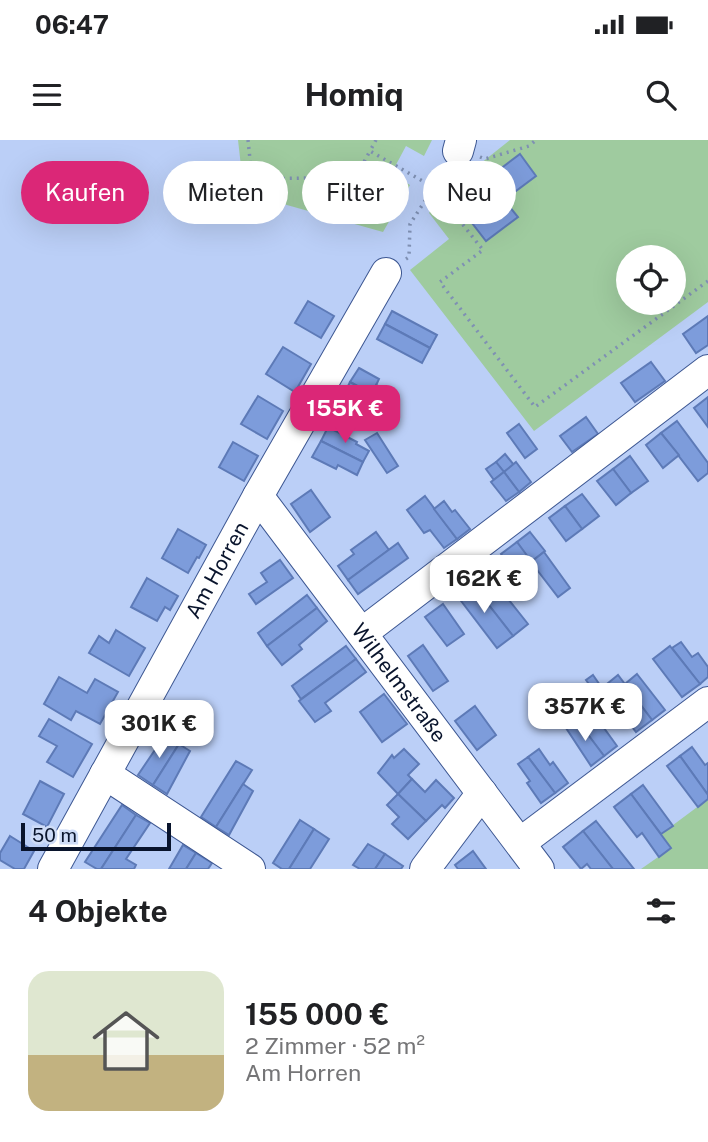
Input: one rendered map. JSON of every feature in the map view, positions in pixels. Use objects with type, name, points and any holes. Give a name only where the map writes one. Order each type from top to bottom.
[{"type":"street","name":"Am Horren","points":[[53,869],[258,496],[386,273]]},
{"type":"street","points":[[362,633],[708,370]]},
{"type":"street","name":"Wilhelmstraße","points":[[258,496],[539,869]]},
{"type":"street","points":[[520,843],[708,702]]},
{"type":"street","points":[[105,774],[250,869]]},
{"type":"street","points":[[425,869],[482,793]]},
{"type":"path","points":[[248,140],[251,179],[309,178],[382,216],[396,188],[360,169],[376,140]]},
{"type":"path","points":[[450,161],[460,145],[485,159],[529,146],[536,140]]},
{"type":"path","points":[[370,151],[423,181]]},
{"type":"path","points":[[386,273],[409,257],[410,224],[423,203]]},
{"type":"path","points":[[462,224],[483,250],[440,282],[535,407],[708,281]]},
{"type":"green space","points":[[238,140],[432,140],[424,156],[406,146],[398,161],[302,161],[302,209],[288,205],[288,161],[240,161]]},
{"type":"green space","points":[[510,140],[708,140],[708,302],[534,431],[410,270],[449,239],[437,224],[516,224],[516,161],[484,161]]},
{"type":"green space","points":[[354,224],[388,224],[383,232]]},
{"type":"green space","points":[[708,799],[708,869],[641,869],[671,848],[661,834]]},
{"type":"building","points":[[520,154],[536,176],[516,191],[516,161],[511,161]]},
{"type":"building","points":[[473,224],[509,224],[486,241]]},
{"type":"building","points":[[308,301],[334,316],[321,338],[295,323]]},
{"type":"building","points":[[392,311],[437,335],[430,348],[385,324]]},
{"type":"building","points":[[708,316],[708,345],[696,353],[683,334]]},
{"type":"building","points":[[385,324],[430,348],[422,363],[377,339]]},
{"type":"building","points":[[283,347],[311,364],[295,392],[266,374]]},
{"type":"building","points":[[651,362],[665,381],[635,402],[621,383]]},
{"type":"building","points":[[359,368],[379,379],[372,394],[350,382]]},
{"type":"building","points":[[350,382],[372,394],[367,402],[387,413],[382,422],[343,396]]},
{"type":"building","points":[[376,385],[397,396],[392,405],[372,394]]},
{"type":"building","points":[[372,394],[392,405],[387,413],[367,402]]},
{"type":"building","points":[[258,396],[283,411],[267,439],[241,424]]},
{"type":"building","points":[[708,397],[708,427],[694,408]]},
{"type":"building","points":[[586,417],[598,434],[572,452],[560,436]]},
{"type":"building","points":[[677,421],[708,463],[708,473],[698,481],[661,433]]},
{"type":"building","points":[[519,424],[537,449],[525,458],[507,433]]},
{"type":"building","points":[[328,427],[369,451],[363,462],[321,441]]},
{"type":"building","points":[[377,433],[398,466],[387,473],[365,440]]},
{"type":"building","points":[[661,433],[679,455],[663,468],[646,445]]},
{"type":"building","points":[[321,441],[363,462],[357,475],[338,465],[336,469],[312,457]]},
{"type":"building","points":[[233,442],[258,456],[244,481],[219,467]]},
{"type":"building","points":[[505,454],[514,465],[504,472],[496,462]]},
{"type":"building","points":[[630,456],[648,481],[631,493],[613,469]]},
{"type":"building","points":[[496,462],[504,472],[494,480],[486,469]]},
{"type":"building","points":[[516,462],[531,482],[519,492],[504,472]]},
{"type":"building","points":[[613,469],[631,493],[616,505],[597,481]]},
{"type":"building","points":[[504,472],[519,492],[506,501],[491,482]]},
{"type":"building","points":[[311,490],[330,517],[310,532],[291,504]]},
{"type":"building","points":[[582,494],[599,516],[582,529],[565,506]]},
{"type":"building","points":[[425,496],[457,539],[444,548],[430,530],[424,533],[407,510]]},
{"type":"building","points":[[444,501],[470,529],[457,539],[434,509]]},
{"type":"building","points":[[565,506],[582,529],[566,541],[549,518]]},
{"type":"building","points":[[178,529],[206,545],[188,573],[162,558]]},
{"type":"building","points":[[376,532],[389,550],[348,580],[338,566],[354,554],[351,550]]},
{"type":"building","points":[[530,532],[545,551],[531,562],[517,542]]},
{"type":"building","points":[[517,542],[534,565],[518,577],[501,554]]},
{"type":"building","points":[[398,543],[408,558],[358,594],[348,580]]},
{"type":"building","points":[[544,552],[570,588],[558,597],[531,562]]},
{"type":"building","points":[[280,560],[293,578],[256,604],[249,594],[267,582],[261,573]]},
{"type":"building","points":[[485,570],[528,624],[513,636],[470,581]]},
{"type":"building","points":[[147,578],[178,596],[170,610],[165,607],[157,621],[131,607]]},
{"type":"building","points":[[470,581],[513,636],[497,648],[455,593]]},
{"type":"building","points":[[307,595],[317,608],[267,646],[258,633]]},
{"type":"building","points":[[443,604],[464,634],[447,646],[425,617]]},
{"type":"building","points":[[317,608],[327,621],[299,645],[302,649],[282,665],[267,646]]},
{"type":"building","points":[[116,630],[145,648],[129,676],[89,653],[99,636],[109,643]]},
{"type":"building","points":[[681,642],[692,657],[698,653],[708,667],[708,677],[700,684],[672,648]]},
{"type":"building","points":[[423,645],[448,681],[433,691],[408,656]]},
{"type":"building","points":[[346,646],[356,659],[301,699],[292,686]]},
{"type":"building","points":[[670,646],[700,684],[682,697],[653,659]]},
{"type":"building","points":[[356,659],[366,672],[325,703],[331,711],[315,722],[299,701]]},
{"type":"building","points":[[637,674],[665,710],[652,720],[625,684]]},
{"type":"building","points":[[593,675],[602,688],[618,675],[652,720],[636,732],[610,702],[605,706],[586,680]]},
{"type":"building","points":[[59,677],[87,693],[95,679],[118,692],[100,724],[76,711],[71,720],[44,704]]},
{"type":"building","points":[[384,694],[407,724],[382,742],[360,712]]},
{"type":"building","points":[[475,706],[496,735],[477,750],[455,721]]},
{"type":"building","points":[[587,713],[597,727],[601,724],[617,746],[604,756],[577,720]]},
{"type":"building","points":[[49,719],[92,744],[73,777],[47,762],[57,746],[39,736]]},
{"type":"building","points":[[577,720],[604,756],[591,766],[566,728]]},
{"type":"building","points":[[165,735],[179,744],[153,785],[138,775]]},
{"type":"building","points":[[179,744],[190,751],[167,794],[153,785]]},
{"type":"building","points":[[692,747],[705,765],[708,763],[708,795],[680,756]]},
{"type":"building","points":[[404,749],[419,764],[408,775],[412,779],[398,794],[378,773],[392,755],[394,758]]},
{"type":"building","points":[[539,749],[550,765],[553,762],[568,783],[555,793],[528,757]]},
{"type":"building","points":[[680,756],[708,795],[708,799],[698,807],[667,766]]},
{"type":"building","points":[[528,757],[555,793],[541,803],[518,764]]},
{"type":"building","points":[[236,761],[252,770],[216,827],[201,817]]},
{"type":"building","points":[[412,779],[425,792],[436,780],[454,798],[445,808],[442,805],[426,821],[398,794]]},
{"type":"building","points":[[40,781],[64,794],[47,827],[23,814]]},
{"type":"building","points":[[243,784],[253,791],[229,835],[216,827]]},
{"type":"building","points":[[643,785],[673,826],[661,834],[631,794]]},
{"type":"building","points":[[398,794],[426,821],[408,839],[392,824],[399,817],[387,805]]},
{"type":"building","points":[[631,794],[671,848],[659,857],[642,833],[637,837],[614,807]]},
{"type":"building","points":[[122,805],[136,815],[101,869],[97,869],[85,862]]},
{"type":"building","points":[[136,815],[150,823],[126,859],[136,865],[134,869],[101,869]]},
{"type":"building","points":[[300,820],[314,829],[289,869],[282,869],[273,863]]},
{"type":"building","points":[[596,821],[634,869],[613,869],[583,831]]},
{"type":"building","points":[[314,829],[329,839],[310,869],[289,869]]},
{"type":"building","points":[[583,831],[613,869],[591,869],[587,864],[581,869],[563,847]]},
{"type":"building","points":[[10,836],[34,851],[24,869],[15,869],[0,860],[0,853]]},
{"type":"building","points":[[368,844],[385,854],[375,869],[360,869],[353,865]]},
{"type":"building","points":[[183,845],[196,853],[186,869],[169,869]]},
{"type":"building","points":[[473,851],[486,869],[458,869],[455,865]]},
{"type":"building","points":[[196,853],[212,863],[208,869],[186,869]]},
{"type":"building","points":[[385,854],[403,866],[401,869],[375,869]]}]
